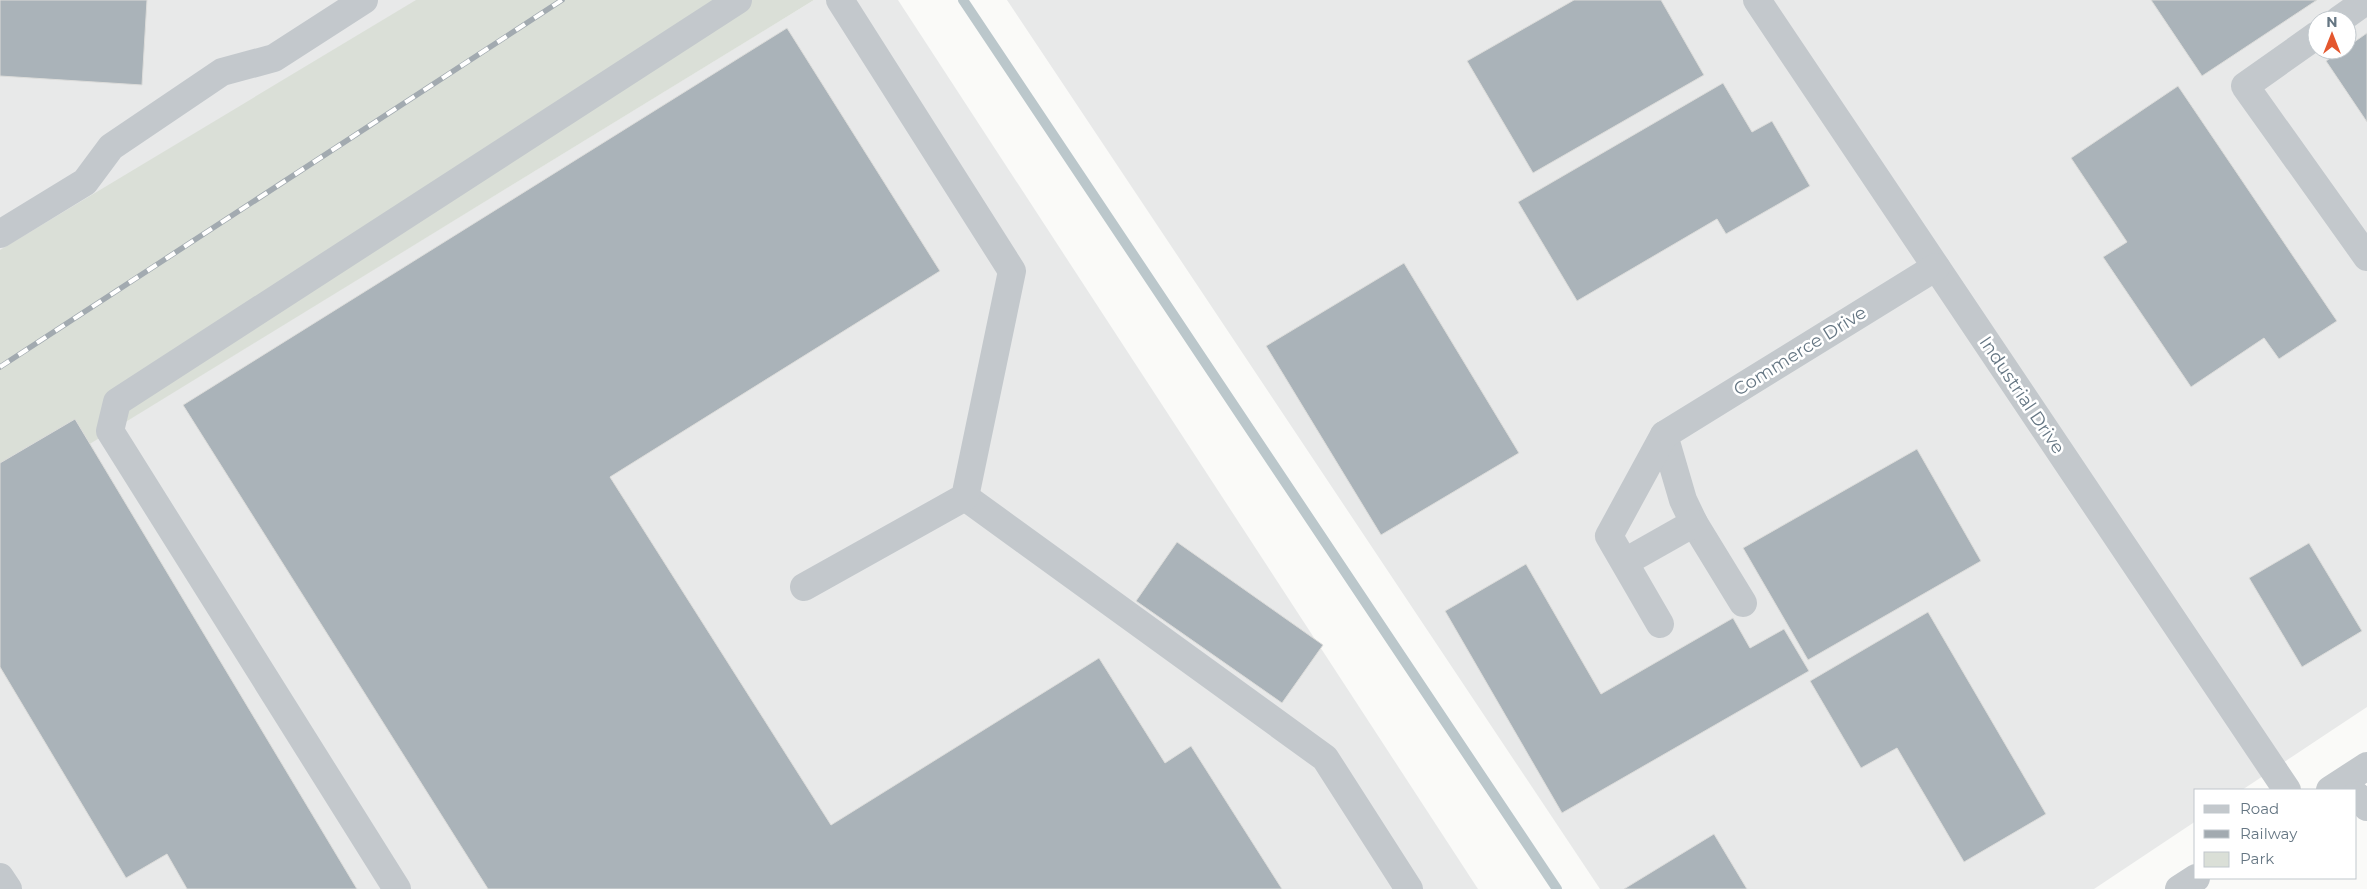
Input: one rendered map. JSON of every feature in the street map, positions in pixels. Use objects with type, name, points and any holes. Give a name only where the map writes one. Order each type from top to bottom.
[{"type":"street","points":[[0,234],[84,182],[111,147],[222,72],[274,58],[364,0]]},
{"type":"street","points":[[397,889],[110,431],[117,402],[738,0]]},
{"type":"street","points":[[804,587],[965,497],[1012,271],[840,0]]},
{"type":"street","name":"Industrial Drive","points":[[1757,0],[2286,789]]},
{"type":"street","points":[[2353,10],[2367,0]]},
{"type":"street","points":[[2307,42],[2246,86],[2367,257]]},
{"type":"street","name":"Commerce Drive","points":[[1664,436],[1936,267]]},
{"type":"street","points":[[1664,436],[1683,500],[1694,524],[1744,603]]},
{"type":"street","points":[[1660,624],[1609,536],[1664,436]]},
{"type":"street","points":[[965,497],[1325,758],[1409,889]]},
{"type":"street","points":[[1625,562],[1694,524]]},
{"type":"street","points":[[2345,789],[2367,766]]},
{"type":"street","points":[[2357,799],[2367,807]]},
{"type":"street","points":[[0,877],[8,889]]},
{"type":"street","points":[[2179,889],[2194,879]]},
{"type":"shaded area","points":[[0,0],[434,0],[0,282]]},
{"type":"shaded area","points":[[814,0],[898,0],[1478,889],[0,889],[0,498]]},
{"type":"shaded area","points":[[1007,0],[2367,0],[2367,707],[2244,789],[2194,789],[2194,822],[2094,889],[1600,889]]},
{"type":"green space","points":[[416,0],[814,0],[0,499],[0,250]]},
{"type":"building","points":[[0,0],[147,0],[142,85],[0,76]]},
{"type":"building","points":[[1574,0],[1661,0],[1704,75],[1533,173],[1467,61]]},
{"type":"building","points":[[2151,0],[2317,0],[2202,76]]},
{"type":"building","points":[[787,28],[940,271],[610,477],[831,825],[1099,658],[1165,763],[1191,746],[1282,889],[488,889],[183,405]]},
{"type":"building","points":[[2367,33],[2367,122],[2326,61],[2357,60],[2357,40]]},
{"type":"building","points":[[1723,83],[1752,132],[1772,121],[1810,186],[1726,234],[1717,219],[1577,301],[1518,202]]},
{"type":"building","points":[[2178,86],[2337,321],[2279,359],[2264,338],[2191,387],[2103,257],[2127,242],[2071,158]]},
{"type":"building","points":[[1404,263],[1519,453],[1381,535],[1266,346]]},
{"type":"building","points":[[75,419],[357,889],[187,889],[167,854],[126,878],[0,667],[0,463]]},
{"type":"building","points":[[1917,449],[1981,561],[1808,660],[1743,548]]},
{"type":"building","points":[[1177,542],[1323,645],[1282,703],[1136,601]]},
{"type":"building","points":[[2309,543],[2362,631],[2302,667],[2249,578]]},
{"type":"building","points":[[1526,564],[1601,694],[1733,618],[1750,648],[1784,629],[1809,671],[1562,813],[1445,611]]},
{"type":"building","points":[[1928,612],[2046,814],[1964,862],[1897,748],[1861,768],[1810,681]]},
{"type":"building","points":[[1714,834],[1747,889],[1624,889]]},
{"type":"waterway","points":[[963,0],[1557,889]]},
{"type":"railway","points":[[0,367],[562,0]]}]
